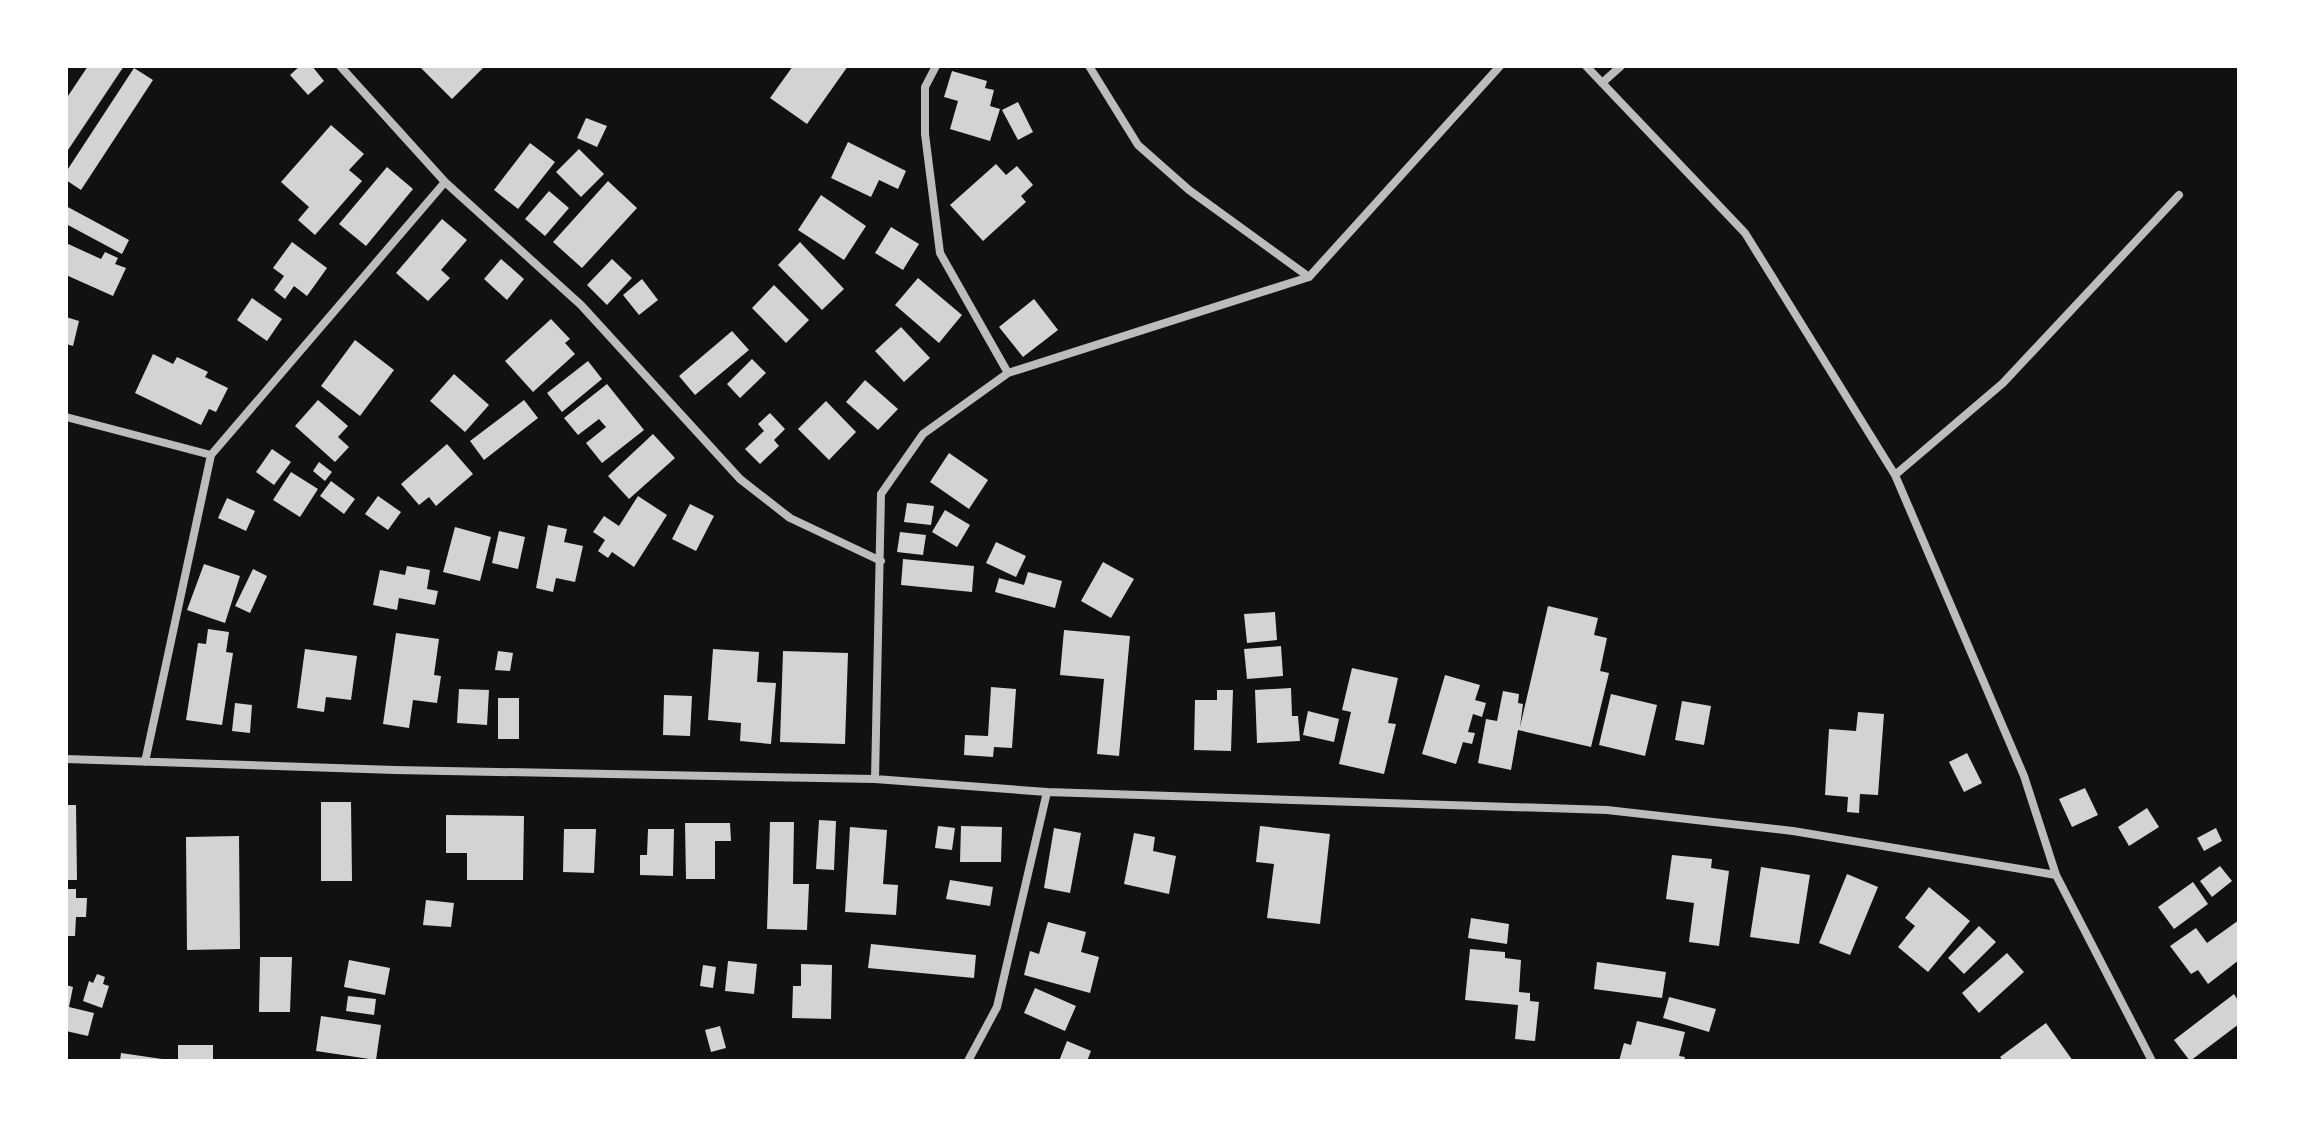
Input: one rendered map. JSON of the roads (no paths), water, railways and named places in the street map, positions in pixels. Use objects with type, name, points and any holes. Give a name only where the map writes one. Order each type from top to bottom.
[{"type":"street","points":[[340,66],[445,182],[581,305],[740,479],[790,518],[881,561]]},
{"type":"street","points":[[936,66],[925,87],[925,134],[940,253],[1008,373]]},
{"type":"street","points":[[1089,66],[1138,145],[1189,190],[1309,277]]},
{"type":"street","points":[[875,779],[881,494],[923,434],[1008,373],[1309,277],[1500,66]]},
{"type":"street","points":[[1586,66],[1745,233],[1895,475],[2024,776],[2056,875],[2152,1061]]},
{"type":"street","points":[[1602,83],[1621,66]]},
{"type":"street","points":[[145,762],[211,455],[445,182]]},
{"type":"street","points":[[1895,475],[2003,383],[2179,195]]},
{"type":"street","points":[[66,417],[211,455]]},
{"type":"street","points":[[66,759],[875,779],[1047,792],[1607,810],[1793,831],[2056,875]]},
{"type":"street","points":[[968,1061],[997,1007],[1047,792]]}]
